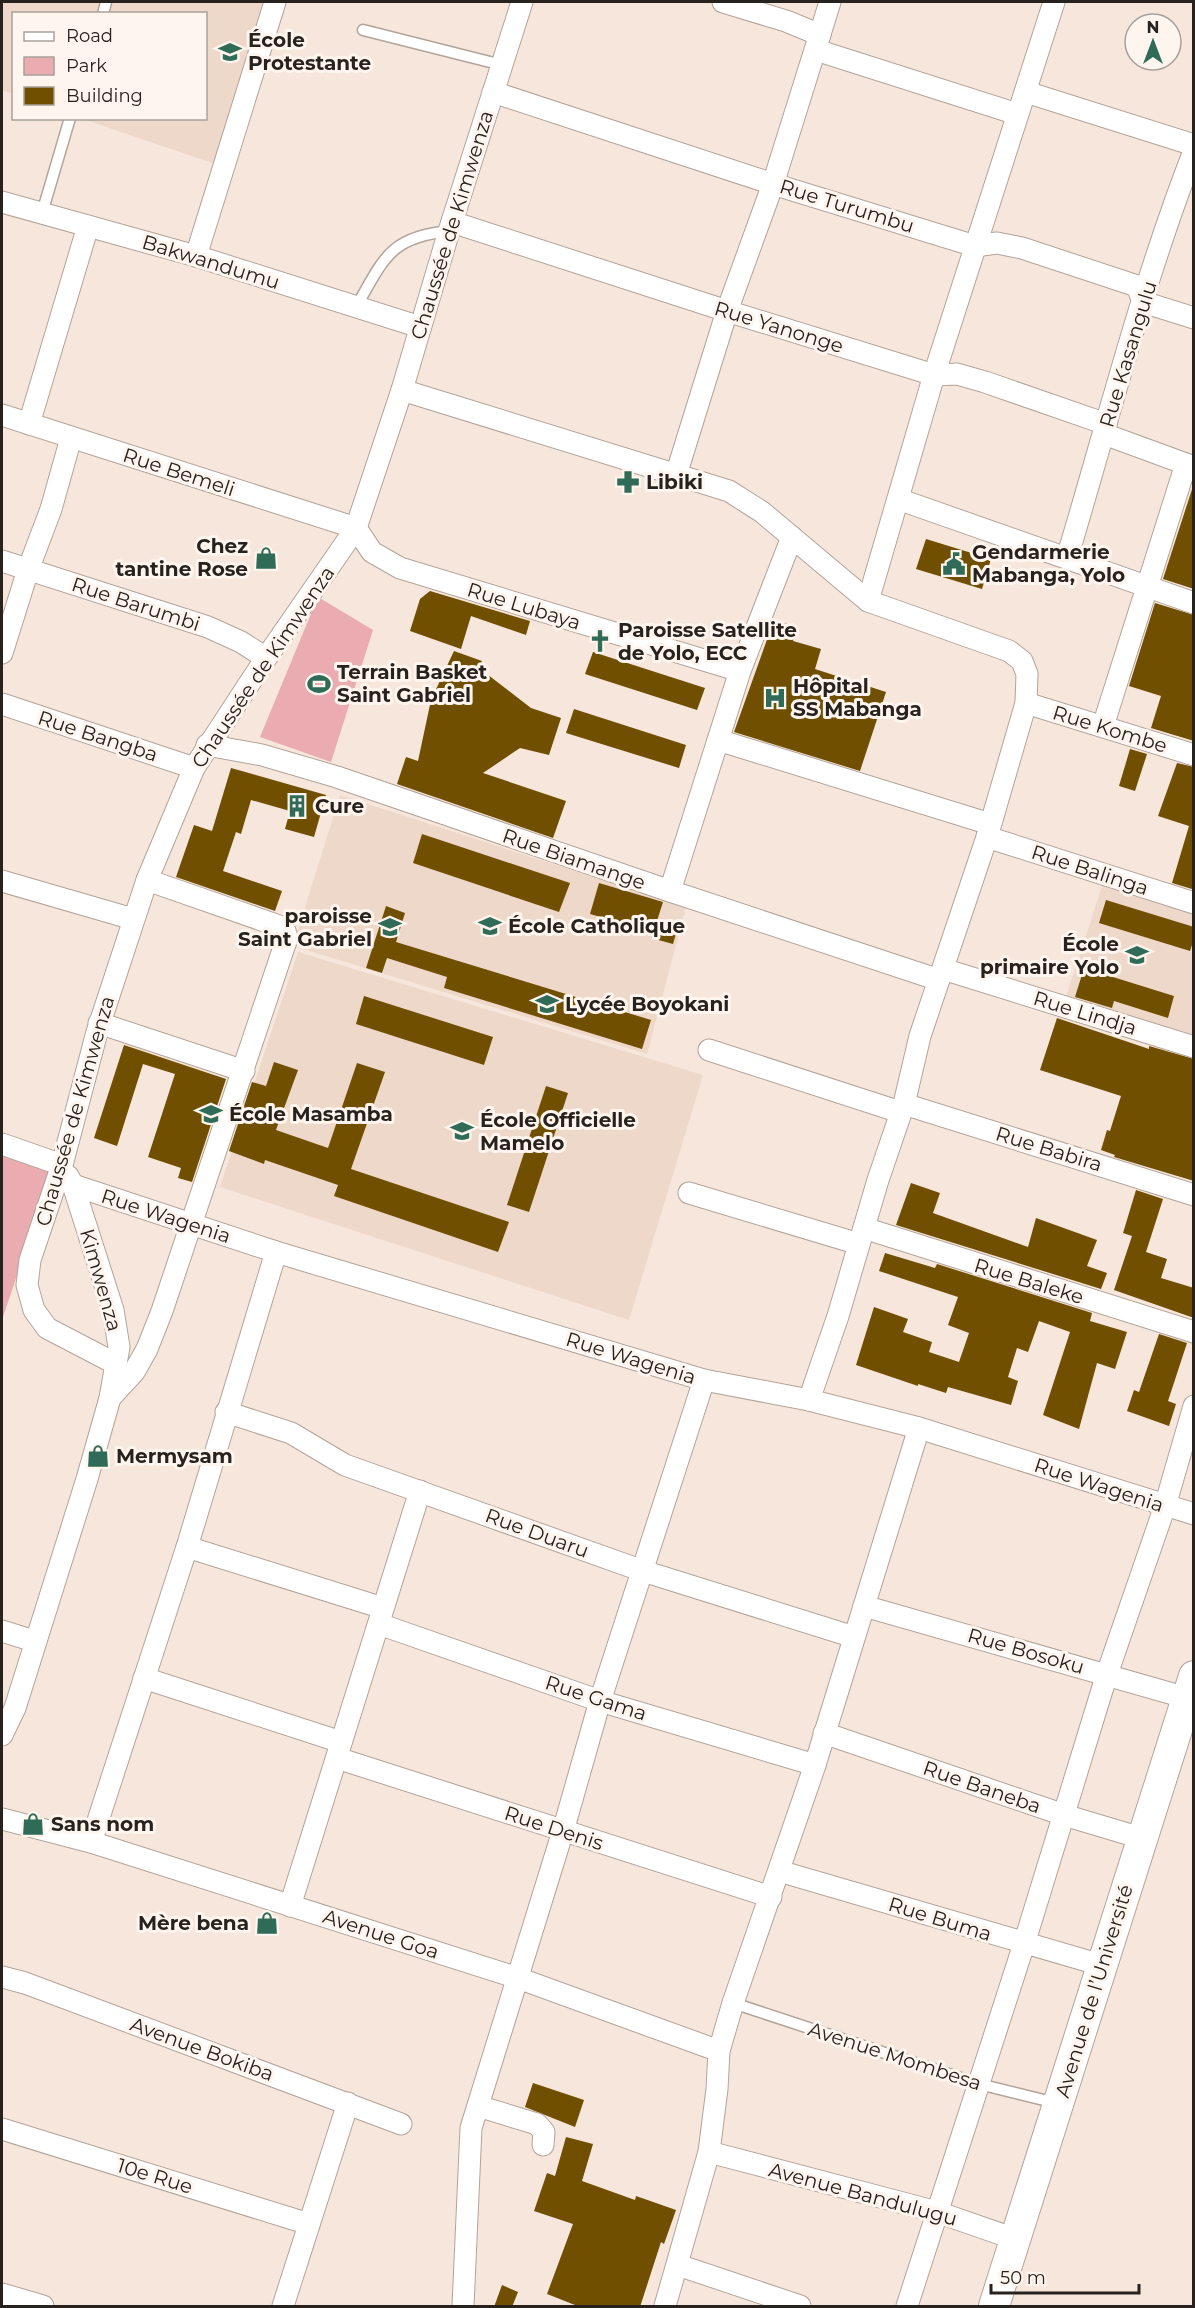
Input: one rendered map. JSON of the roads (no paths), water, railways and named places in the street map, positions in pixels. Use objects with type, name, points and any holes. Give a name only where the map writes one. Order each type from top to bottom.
[{"type":"main road","name":"Avenue de l’Université","points":[[994,2307],[1190,1687]]},
{"type":"street","points":[[196,256],[275,2]]},
{"type":"street","name":"Chaussée de Kimwenza","points":[[116,1364],[47,1328],[34,1310],[27,1285],[30,1260],[62,1165],[99,1023],[147,880],[194,768],[207,745],[356,528],[402,390],[450,226],[522,2]]},
{"type":"street","points":[[723,2],[786,21],[818,43],[1017,114]]},
{"type":"street","points":[[676,475],[727,312],[773,184],[830,2]]},
{"type":"street","points":[[868,601],[934,375],[1054,2]]},
{"type":"street","name":"Rue Turumbu","points":[[493,92],[773,184],[975,246],[997,243],[1022,248],[1137,286],[1143,302]]},
{"type":"street","points":[[1026,92],[1194,145]]},
{"type":"street","name":"Rue Kasangulu","points":[[1067,558],[1120,371],[1190,173],[1194,151]]},
{"type":"street","name":"Bakwandumu","points":[[2,202],[196,256],[420,327]]},
{"type":"street","points":[[29,424],[88,226]]},
{"type":"street","name":"Rue Yanonge","points":[[450,226],[934,375],[957,374],[976,379],[1190,465]]},
{"type":"street","points":[[1143,302],[1194,318]]},
{"type":"street","points":[[402,390],[729,491],[747,501],[868,601],[1009,651],[1022,661],[1027,674],[1026,703],[988,831],[920,1036],[902,1108],[838,1316],[809,1400]]},
{"type":"street","name":"Rue Bemeli","points":[[2,415],[356,528]]},
{"type":"street","points":[[2,653],[28,570],[51,509],[71,438]]},
{"type":"street","points":[[1102,726],[1190,465]]},
{"type":"street","points":[[898,499],[1194,603]]},
{"type":"street","name":"Rue Lubaya","points":[[356,528],[372,552],[400,568],[740,671]]},
{"type":"street","points":[[670,891],[740,671],[792,537]]},
{"type":"street","name":"Rue Barumbi","points":[[2,561],[208,627],[241,642],[266,658]]},
{"type":"street","name":"Rue Kombe","points":[[1026,703],[1194,755]]},
{"type":"street","name":"Rue Bangba","points":[[2,704],[194,768]]},
{"type":"street","name":"Rue Balinga","points":[[718,740],[1194,903]]},
{"type":"street","name":"Rue Biamange","points":[[207,745],[262,755],[337,777],[670,891],[941,974]]},
{"type":"street","points":[[2,1735],[15,1708],[110,1398],[134,1372],[147,1349],[193,1223],[285,949],[285,931],[279,926],[147,880]]},
{"type":"street","points":[[2,881],[133,919]]},
{"type":"street","name":"Rue Lindja","points":[[941,974],[1194,1047]]},
{"type":"street","points":[[99,1023],[244,1071]]},
{"type":"street","name":"Rue Babira","points":[[709,1050],[1194,1195]]},
{"type":"street","points":[[2,1144],[62,1165]]},
{"type":"street","name":"Kimwenza","points":[[62,1165],[73,1185],[112,1310],[119,1347],[110,1398]]},
{"type":"street","name":"Rue Wagenia","points":[[73,1185],[276,1252],[704,1380],[809,1400],[919,1428],[1194,1514]]},
{"type":"street","name":"Rue Baleke","points":[[689,1193],[862,1236],[1194,1332]]},
{"type":"street","points":[[91,1842],[187,1547],[276,1252]]},
{"type":"street","points":[[463,2307],[471,2128],[563,1831],[600,1701],[704,1380]]},
{"type":"street","points":[[907,2307],[1024,1944],[1107,1674],[1165,1506],[1194,1406]]},
{"type":"street","name":"Rue Duaru","points":[[226,1412],[291,1433],[345,1465],[643,1571],[854,1637]]},
{"type":"street","points":[[665,2307],[710,2152],[719,2050],[815,1765],[919,1428]]},
{"type":"street","points":[[290,1906],[420,1491]]},
{"type":"street","name":"Rue Gama","points":[[187,1547],[381,1616],[600,1701],[815,1765]]},
{"type":"street","name":"Rue Bosoku","points":[[864,1606],[1107,1674],[1190,1687]]},
{"type":"street","points":[[2,1631],[34,1641]]},
{"type":"street","name":"Rue Denis","points":[[144,1678],[563,1831],[771,1897]]},
{"type":"street","name":"Rue Baneba","points":[[824,1733],[1064,1815],[1141,1838]]},
{"type":"street","name":"Avenue Goa","points":[[2,1819],[91,1842],[518,1978],[719,2050]]},
{"type":"street","name":"Rue Buma","points":[[779,1871],[1101,1965]]},
{"type":"street","name":"Avenue Bokiba","points":[[2,1977],[25,1983],[401,2124]]},
{"type":"street","points":[[283,2307],[348,2103]]},
{"type":"street","points":[[478,2106],[537,2124],[544,2132],[543,2145]]},
{"type":"street","name":"10e Rue","points":[[2,2129],[309,2224]]},
{"type":"street","name":"Avenue Bandulugu","points":[[710,2152],[937,2212],[1015,2239]]},
{"type":"street","points":[[678,2265],[800,2307]]},
{"type":"street","points":[[2,2294],[43,2307]]},
{"type":"lane","points":[[363,30],[502,64]]},
{"type":"lane","points":[[42,213],[69,120]]},
{"type":"lane","points":[[357,307],[388,254],[406,240],[450,226]]},
{"type":"lane","name":"Avenue Mombesa","points":[[733,2003],[979,2084],[1059,2104]]},
{"type":"place","name":"École Protestante","points":[[230,52]]},
{"type":"place","name":"Libiki","points":[[628,482]]},
{"type":"place","name":"Chez tantine Rose","points":[[266,558]]},
{"type":"place","name":"Gendarmerie Mabanga, Yolo","points":[[954,564]]},
{"type":"place","name":"Paroisse Satellite de Yolo, ECC","points":[[600,641]]},
{"type":"place","name":"Terrain Basket Saint Gabriel","points":[[319,684]]},
{"type":"place","name":"Hôpital SS Mabanga","points":[[775,698]]},
{"type":"place","name":"Cure","points":[[297,806]]},
{"type":"place","name":"École Catholique","points":[[490,926]]},
{"type":"place","name":"paroisse Saint Gabriel","points":[[390,927]]},
{"type":"place","name":"École primaire Yolo","points":[[1137,955]]},
{"type":"place","name":"Lycée Boyokani","points":[[547,1004]]},
{"type":"place","name":"École Masamba","points":[[211,1114]]},
{"type":"place","name":"École Officielle Mamelo","points":[[462,1131]]},
{"type":"place","name":"Mermysam","points":[[98,1456]]},
{"type":"place","name":"Sans nom","points":[[33,1824]]},
{"type":"place","name":"Mère bena","points":[[267,1923]]}]
